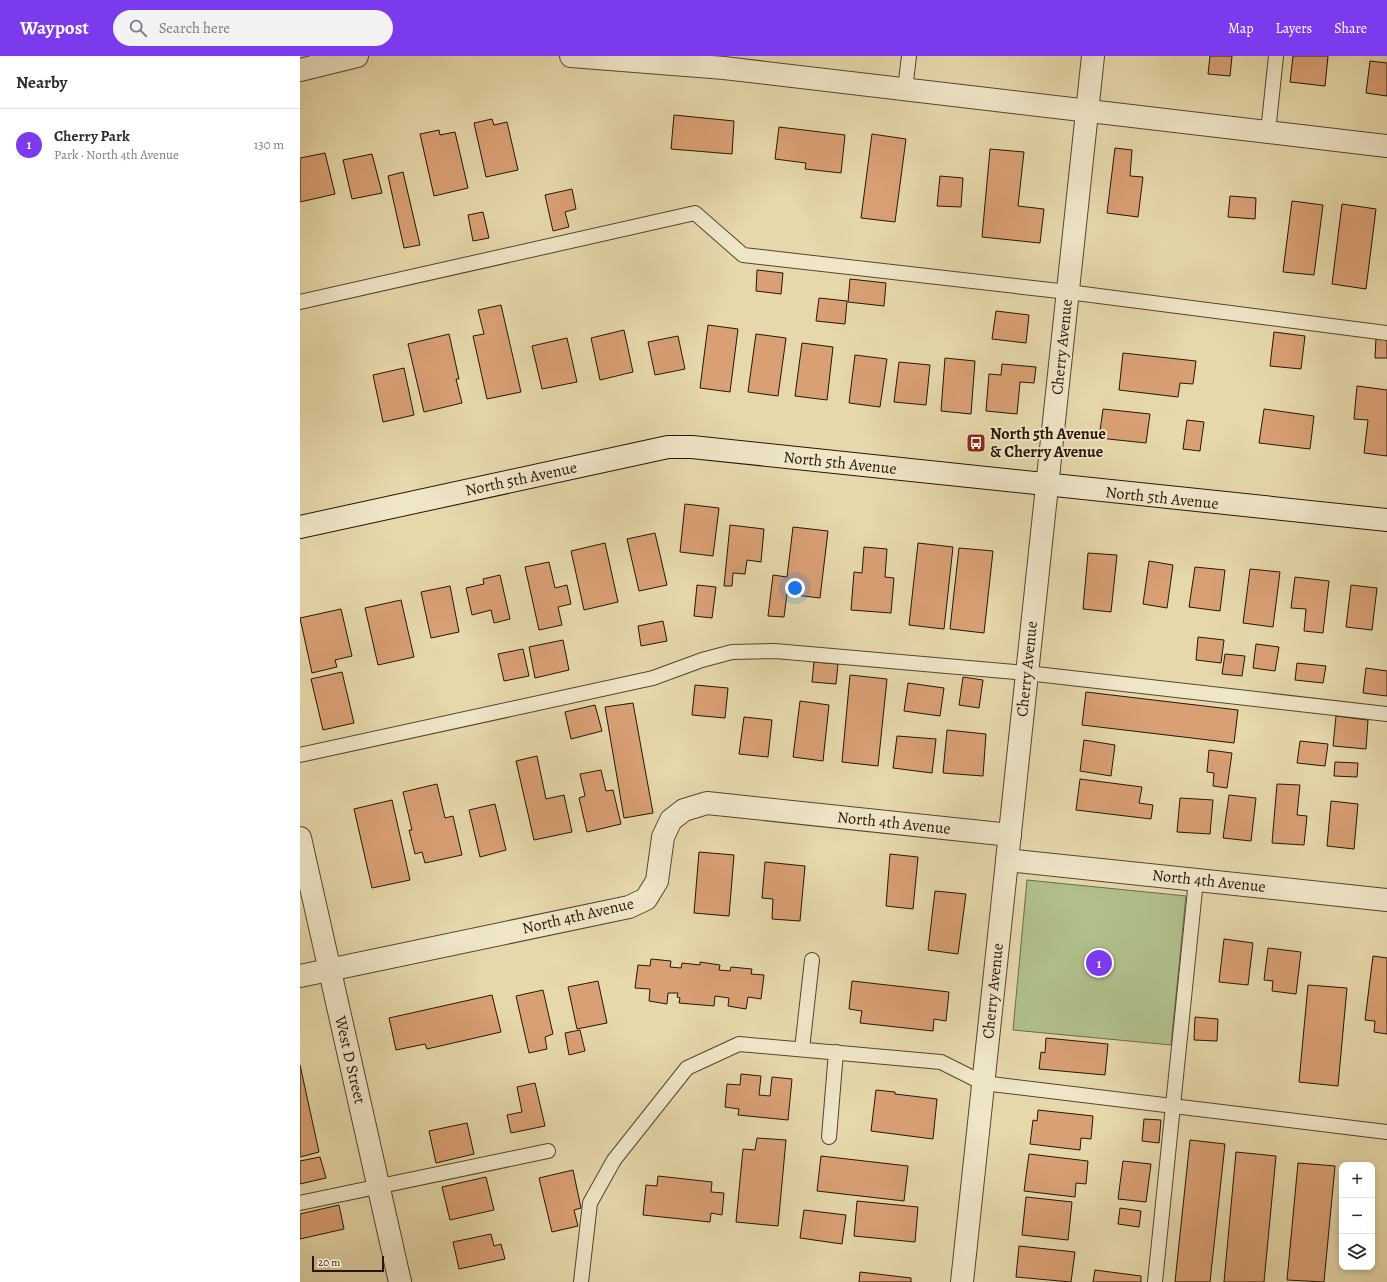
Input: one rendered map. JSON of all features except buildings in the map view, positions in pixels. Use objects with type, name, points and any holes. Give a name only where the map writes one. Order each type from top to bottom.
[{"type":"street","points":[[300,70],[356,56]]},
{"type":"street","points":[[571,56],[725,62],[905,89],[1387,146]]},
{"type":"street","name":"Cherry Avenue","points":[[962,1282],[1093,56]]},
{"type":"street","name":"North 5th Avenue","points":[[300,527],[668,447],[692,447],[1047,486],[1387,520]]},
{"type":"street","name":"North 4th Avenue","points":[[300,976],[629,907],[646,899],[657,881],[663,837],[671,820],[684,810],[707,803],[1010,835]]},
{"type":"street","name":"West D Street","points":[[300,838],[400,1282]]},
{"type":"street","name":"North 4th Avenue","points":[[1007,860],[1196,880],[1387,897]]},
{"type":"lane","points":[[905,89],[909,56]]},
{"type":"lane","points":[[1268,132],[1276,56]]},
{"type":"lane","points":[[300,302],[695,213],[743,255],[1068,292],[1387,333]]},
{"type":"lane","points":[[300,755],[653,678],[702,660],[732,652],[776,651],[1027,673],[1387,714]]},
{"type":"lane","points":[[1155,1282],[1196,880]]},
{"type":"lane","points":[[802,1049],[812,960]]},
{"type":"lane","points":[[582,1282],[590,1203],[614,1160],[687,1068],[739,1044],[941,1062],[983,1083],[1387,1132]]},
{"type":"lane","points":[[829,1137],[836,1052]]},
{"type":"lane","points":[[300,1203],[378,1185],[548,1150]]},
{"type":"green space","points":[[1027,880],[1186,896],[1171,1045],[1013,1030]]},
{"type":"place","name":"North 5th Avenue & Cherry Avenue","points":[[976,443]]},
{"type":"place","name":"Cherry Park","points":[[1099,963]]}]
